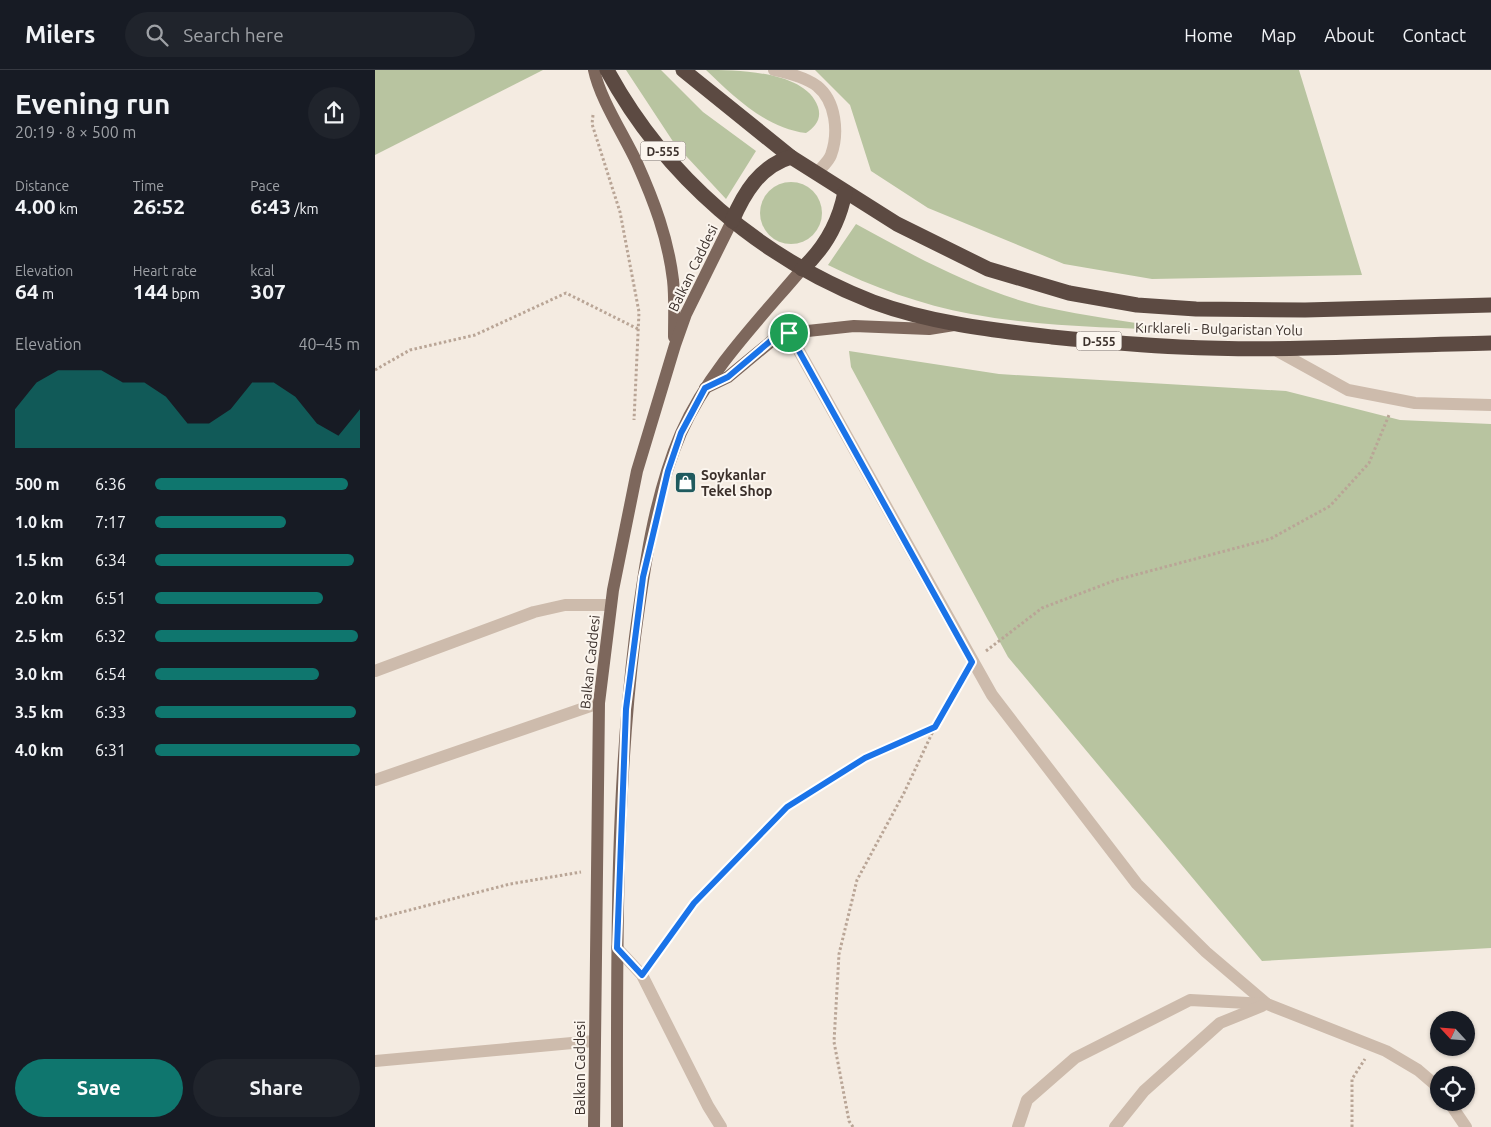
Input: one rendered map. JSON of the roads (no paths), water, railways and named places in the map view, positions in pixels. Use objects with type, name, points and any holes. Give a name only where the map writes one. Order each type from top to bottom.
[{"type":"highway","name":"D-555","points":[[607,70],[647,133],[689,182],[732,221]]},
{"type":"highway","name":"Kırklareli - Bulgaristan Yolu","points":[[683,70],[791,157],[897,224],[988,268],[1069,293],[1137,305],[1196,309],[1259,310],[1491,305]]},
{"type":"highway","points":[[732,221],[750,187],[762,172],[777,161],[791,157]]},
{"type":"highway","points":[[802,269],[826,242],[836,223],[845,192]]},
{"type":"highway","name":"Kırklareli - Bulgaristan Yolu","points":[[732,221],[759,242],[802,269],[876,303],[985,330],[1181,347],[1272,348],[1491,343]]},
{"type":"main road","points":[[594,70],[597,84],[623,135],[658,213],[673,281],[675,345]]},
{"type":"main road","name":"Balkan Caddesi","points":[[594,1127],[599,703],[611,605],[619,554],[637,471],[675,345],[686,314],[732,221]]},
{"type":"main road","points":[[617,1127],[617,948],[626,709],[643,577],[668,471],[681,433],[705,388],[720,366],[802,269]]},
{"type":"main road","points":[[705,388],[728,377],[774,338],[789,333],[854,326],[929,329],[961,324]]},
{"type":"street","points":[[774,70],[799,77],[816,85],[825,94],[832,106],[835,129],[831,155],[817,173]]},
{"type":"street","points":[[789,333],[992,696],[1137,884],[1206,952],[1267,1004]]},
{"type":"street","points":[[1272,348],[1348,390],[1395,400],[1447,405],[1491,405]]},
{"type":"street","points":[[375,671],[534,612],[565,604],[611,605]]},
{"type":"street","points":[[375,780],[599,703]]},
{"type":"street","points":[[617,948],[642,975],[708,1106],[721,1127]]},
{"type":"street","points":[[1018,1127],[1027,1100],[1075,1058],[1190,1000],[1267,1004],[1373,1046],[1418,1070],[1430,1080]]},
{"type":"street","points":[[1115,1127],[1144,1091],[1220,1023],[1267,1004]]},
{"type":"street","points":[[375,1061],[594,1041]]},
{"type":"street","points":[[1455,1111],[1465,1127]]},
{"type":"place","name":"Soykanlar Tekel Shop","points":[[685,483]]}]
